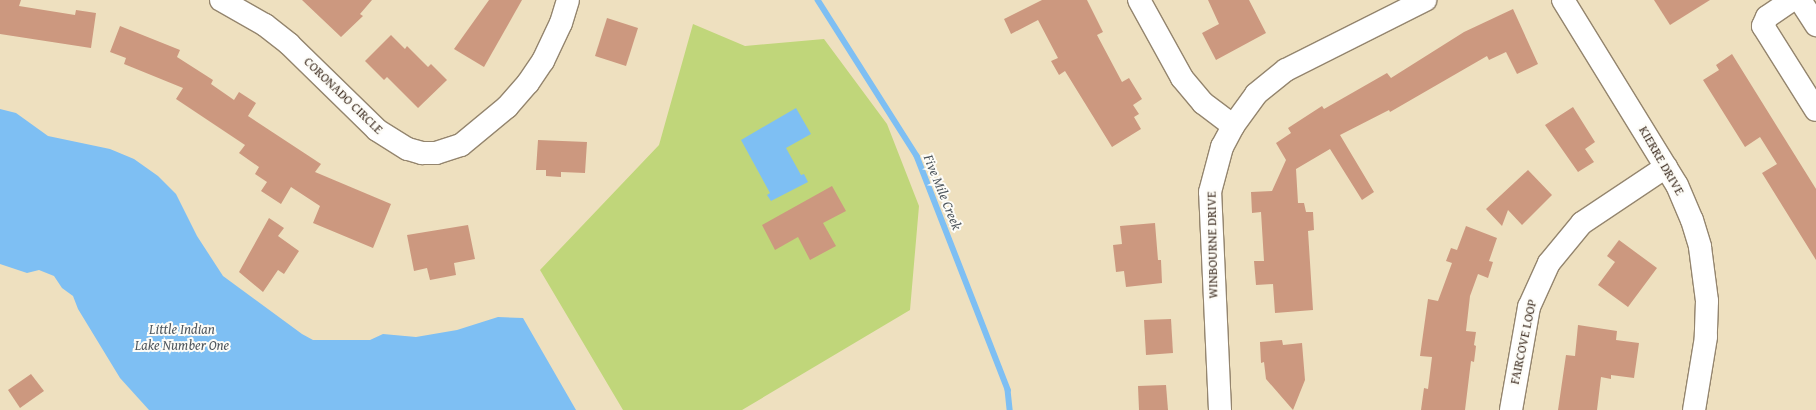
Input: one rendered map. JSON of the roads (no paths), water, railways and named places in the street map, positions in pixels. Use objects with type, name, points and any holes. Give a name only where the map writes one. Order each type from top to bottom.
[{"type":"street","name":"CORONADO CIRCLE","points":[[221,0],[265,25],[283,39],[313,66],[364,119],[391,140],[408,149],[436,153],[461,145],[471,139],[528,83],[554,40],[568,0]]},
{"type":"street","points":[[1139,0],[1182,78],[1204,103],[1233,126]]},
{"type":"street","name":"WINBOURNE DRIVE","points":[[1220,410],[1210,192],[1218,161],[1233,126],[1256,94],[1286,70],[1425,0]]},
{"type":"street","name":"KIERRE DRIVE","points":[[1563,0],[1678,185],[1692,220],[1705,274],[1706,336],[1694,410]]},
{"type":"street","points":[[1792,0],[1767,16],[1763,26],[1816,110]]},
{"type":"street","points":[[1800,0],[1816,26]]},
{"type":"street","name":"FAIRCOVE LOOP","points":[[1511,410],[1529,307],[1548,263],[1582,223],[1666,167]]},
{"type":"water","points":[[796,108],[811,134],[786,148],[801,175],[804,174],[808,182],[771,201],[767,195],[770,193],[741,140]]},
{"type":"water","name":"Little Indian Lake Number One","points":[[0,109],[16,113],[48,136],[110,149],[134,159],[158,176],[176,194],[197,236],[223,276],[302,334],[313,340],[370,340],[383,334],[416,337],[457,330],[498,317],[523,318],[576,410],[149,410],[120,378],[78,309],[73,296],[62,288],[54,276],[39,270],[27,273],[0,264]]},
{"type":"waterway","name":"Five Mile Creek","points":[[818,0],[917,156],[1008,390],[1010,410]]}]
